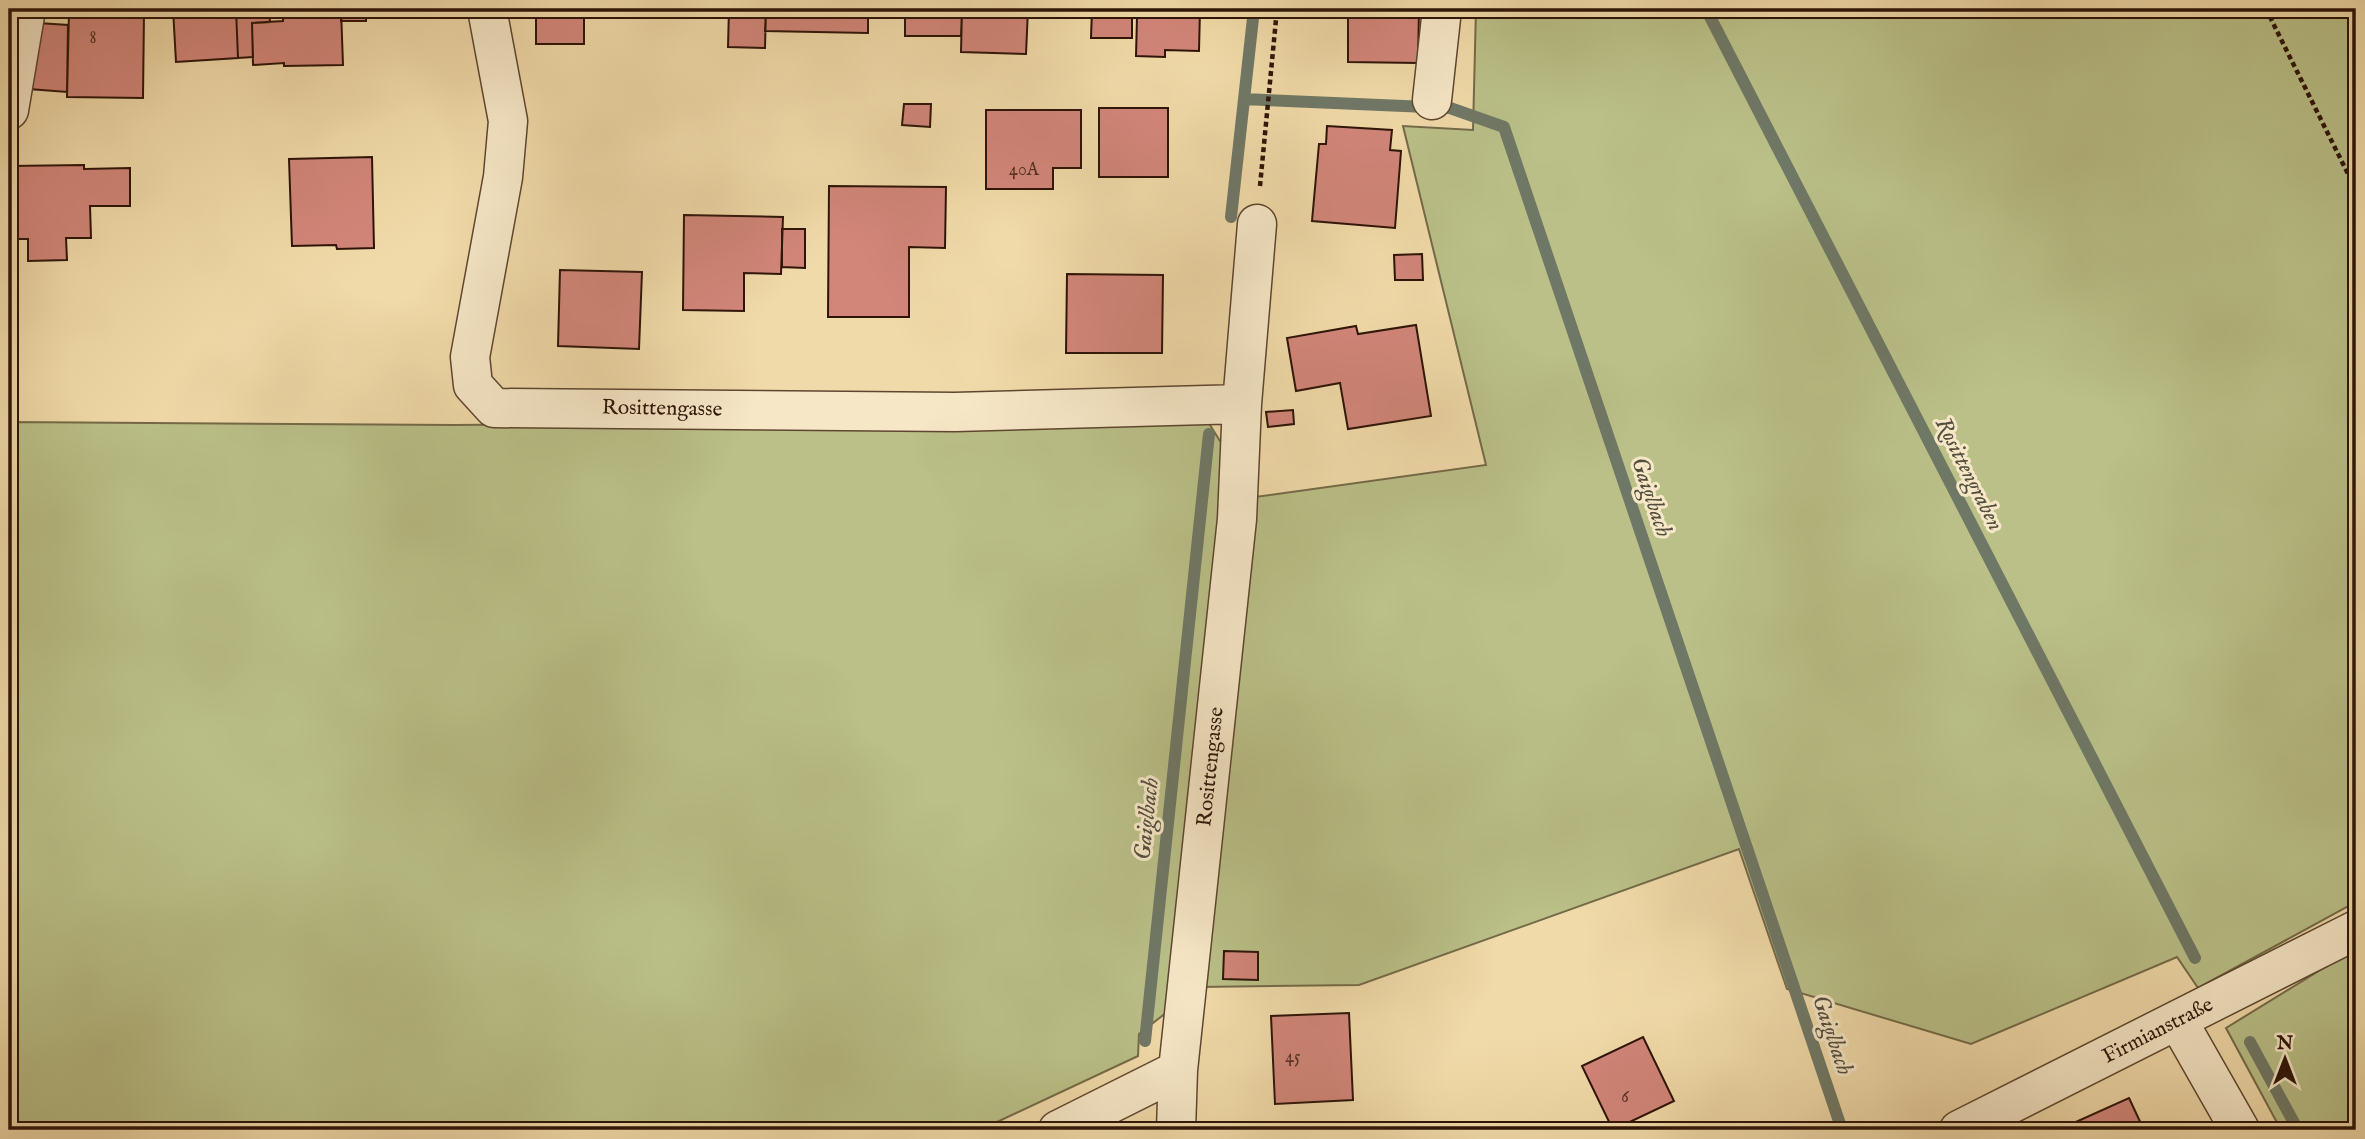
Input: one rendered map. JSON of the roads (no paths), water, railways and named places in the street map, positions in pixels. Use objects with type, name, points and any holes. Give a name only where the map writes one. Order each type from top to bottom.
[{"type":"street","points":[[9,110],[26,9]]},
{"type":"street","name":"Rosittengasse","points":[[487,9],[508,121],[503,177],[470,357],[473,385],[494,408],[955,412],[1242,404]]},
{"type":"street","points":[[1432,100],[1442,9]]},
{"type":"street","name":"Rosittengasse","points":[[1176,1130],[1178,1070],[1237,519],[1242,404],[1256,224]]},
{"type":"street","name":"Firmianstraße","points":[[1959,1130],[2356,930]]},
{"type":"street","points":[[2178,1021],[2240,1130]]},
{"type":"street","points":[[1058,1130],[1178,1070]]},
{"type":"waterway","name":"Gaiglbach","points":[[1231,217],[1254,9]]},
{"type":"waterway","name":"Rosittengraben","points":[[1706,9],[2195,958]]},
{"type":"waterway","name":"Gaiglbach","points":[[1244,99],[1450,108],[1504,127],[1842,1130]]},
{"type":"waterway","name":"Gaiglbach","points":[[1145,1041],[1209,434]]},
{"type":"waterway","name":"Rosittengraben","points":[[2250,1042],[2298,1130]]}]
